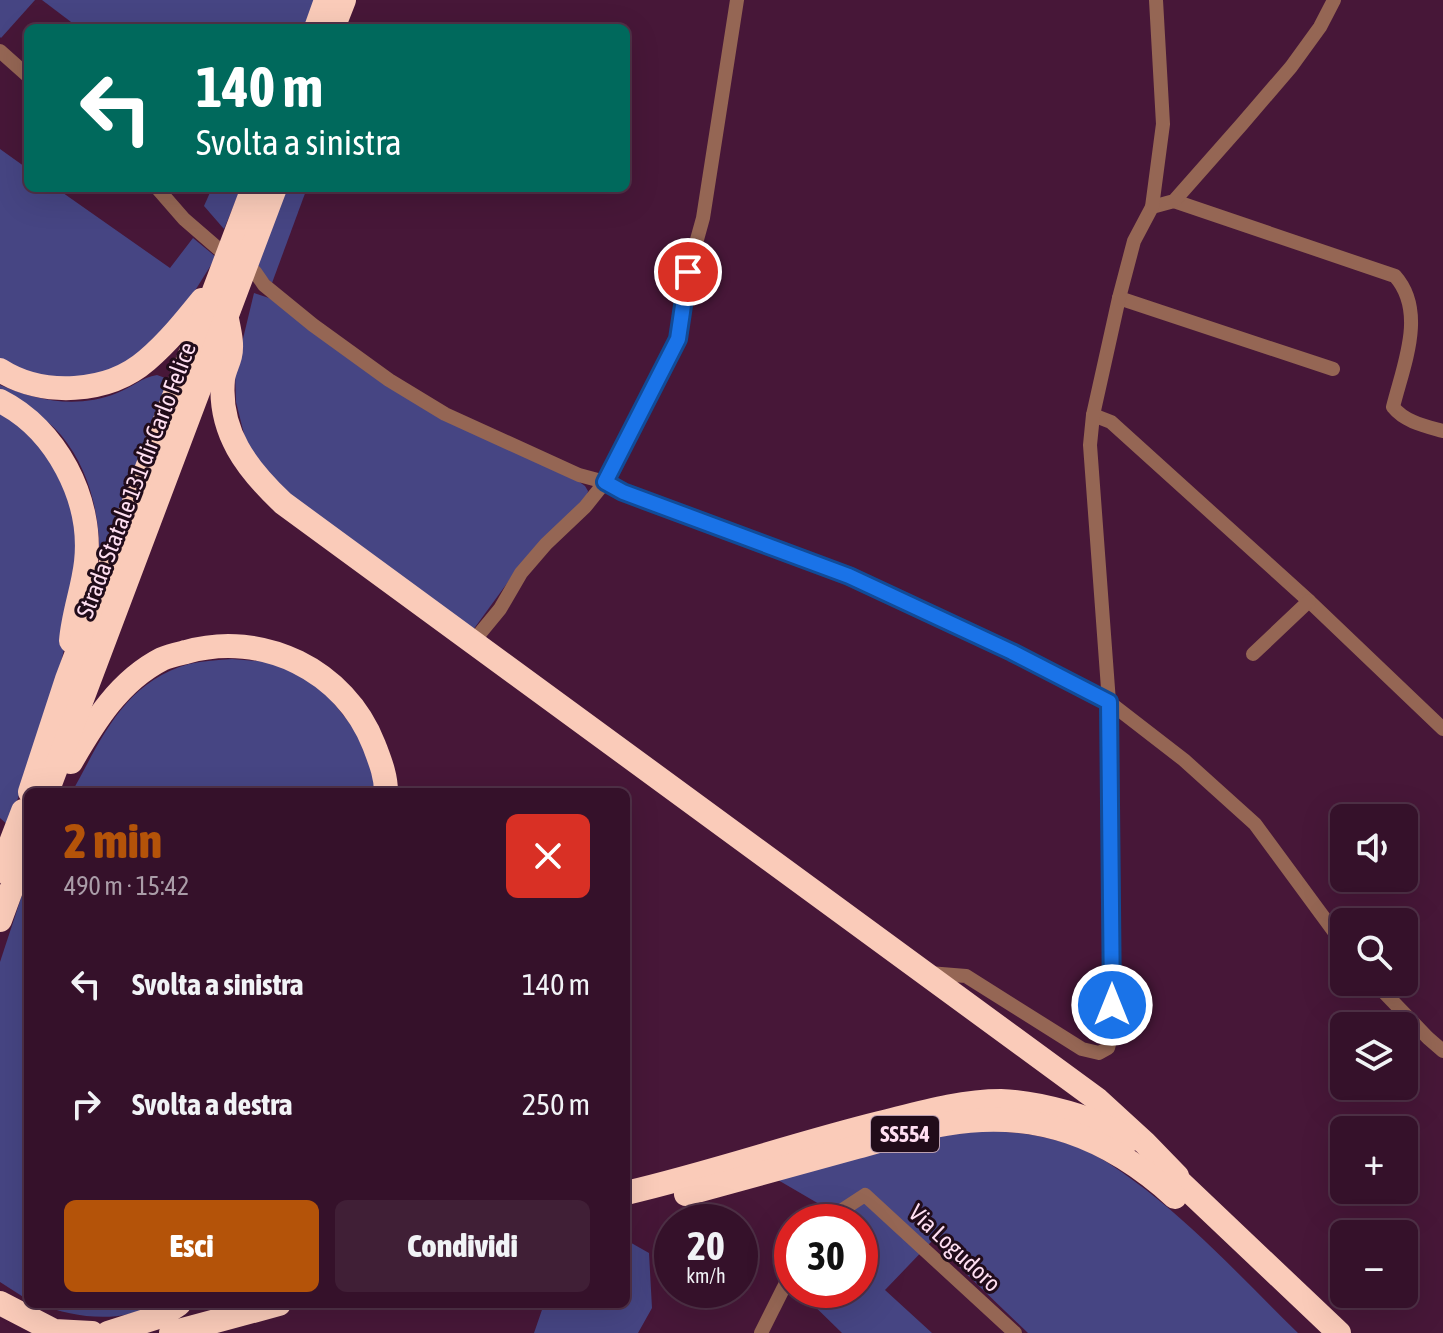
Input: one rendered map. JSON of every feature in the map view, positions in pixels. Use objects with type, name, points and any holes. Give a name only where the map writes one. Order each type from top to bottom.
[{"type":"highway","points":[[317,24],[326,0]]},
{"type":"highway","points":[[335,24],[344,0]]},
{"type":"highway","name":"Strada Statale 131 dir Carlo Felice","points":[[67,679],[251,192]]},
{"type":"highway","name":"Strada Statale 131 dir Carlo Felice","points":[[51,788],[274,192]]},
{"type":"highway","points":[[0,370],[19,382],[65,389],[105,383],[145,362],[182,326],[216,282]]},
{"type":"highway","points":[[227,319],[231,352],[223,378],[229,431],[244,462],[283,503],[1098,1100],[1177,1176]]},
{"type":"highway","points":[[0,401],[30,422],[64,461],[77,493],[87,560],[73,625],[67,679],[31,788]]},
{"type":"highway","points":[[53,788],[115,693],[162,659],[210,645],[253,646],[289,657],[324,678],[366,724],[386,778],[386,788]]},
{"type":"highway","points":[[0,871],[24,808]]},
{"type":"highway","points":[[0,837],[24,858]]},
{"type":"highway","points":[[0,920],[24,855]]},
{"type":"highway","points":[[0,857],[24,878]]},
{"type":"highway","name":"SS554","points":[[630,1192],[944,1107],[1002,1101],[1067,1113],[1120,1133],[1177,1176],[1339,1333]]},
{"type":"highway","name":"SS554","points":[[630,1209],[943,1124],[1003,1118],[1024,1121],[1084,1136],[1141,1168],[1316,1333]]},
{"type":"highway","points":[[0,1303],[54,1331],[92,1333]]},
{"type":"highway","points":[[108,1333],[161,1316],[173,1308]]},
{"type":"highway","points":[[171,1333],[264,1308]]},
{"type":"street","points":[[472,643],[500,609],[521,573],[605,482],[678,339],[688,272],[703,218],[737,0]]},
{"type":"street","points":[[921,972],[966,976],[1082,1049],[1099,1053],[1108,1048],[1112,1033],[1113,948],[1109,702],[1090,445],[1093,415],[1119,298],[1134,241],[1152,207],[1163,124],[1156,0]]},
{"type":"street","points":[[1152,207],[1174,201],[1291,67],[1320,27],[1334,0]]},
{"type":"street","points":[[0,51],[24,72]]},
{"type":"street","points":[[160,192],[184,219],[221,251]]},
{"type":"street","points":[[1174,201],[1395,276],[1403,284],[1407,297],[1412,334],[1393,407],[1399,415],[1417,424],[1443,431]]},
{"type":"street","points":[[255,272],[264,285],[313,325],[389,380],[445,414],[579,475],[605,482],[623,492],[849,576],[1012,652],[1109,702],[1184,760],[1255,824],[1330,926]]},
{"type":"street","points":[[1119,298],[1333,369]]},
{"type":"street","points":[[1093,415],[1111,422],[1309,601],[1443,729]]},
{"type":"street","points":[[1253,654],[1309,601]]},
{"type":"street","points":[[1388,996],[1443,1051]]},
{"type":"street","name":"Via Logudoro","points":[[851,1204],[865,1195],[875,1204]]},
{"type":"street","name":"Via Logudoro","points":[[878,1207],[1015,1333]]},
{"type":"street","points":[[761,1333],[774,1307]]},
{"type":"shaded area","points":[[0,0],[35,0],[1,38],[0,37]]},
{"type":"shaded area","points":[[42,0],[315,0],[306,24],[74,24]]},
{"type":"shaded area","points":[[0,149],[24,166],[24,192],[62,192],[170,268],[193,238],[216,257],[186,305],[135,363],[65,385],[0,364]]},
{"type":"shaded area","points":[[210,192],[239,192],[224,229],[204,206]]},
{"type":"shaded area","points":[[281,192],[306,192],[272,283],[255,266]]},
{"type":"shaded area","points":[[254,293],[288,310],[389,387],[585,486],[588,491],[586,499],[521,564],[473,630],[286,494],[247,446],[236,402],[235,372]]},
{"type":"shaded area","points":[[157,375],[168,379],[99,577],[99,539],[94,502],[81,467],[55,428],[0,392],[0,385],[43,399],[72,402],[102,398]]},
{"type":"shaded area","points":[[0,412],[41,441],[59,464],[72,504],[76,548],[73,596],[53,694],[8,825],[0,818]]},
{"type":"shaded area","points":[[232,659],[270,662],[296,673],[325,692],[367,745],[377,788],[74,788],[105,733],[131,698],[167,672],[205,661]]},
{"type":"shaded area","points":[[22,895],[24,1297],[0,1282],[0,962]]},
{"type":"shaded area","points":[[980,1131],[1019,1133],[1070,1144],[1107,1162],[1185,1223],[1298,1333],[1028,1333],[932,1241],[885,1290],[932,1333],[842,1333],[816,1308],[878,1308],[878,1204],[819,1204],[778,1180],[940,1136]]},
{"type":"shaded area","points":[[630,1242],[649,1253],[652,1308],[638,1333],[534,1333],[543,1308],[630,1308]]},
{"type":"shaded area","points":[[51,1308],[146,1308],[127,1314],[97,1317]]},
{"type":"route","points":[[688,272],[678,339],[605,482],[623,492],[849,576],[1012,652],[1109,702],[1112,1005]]}]
